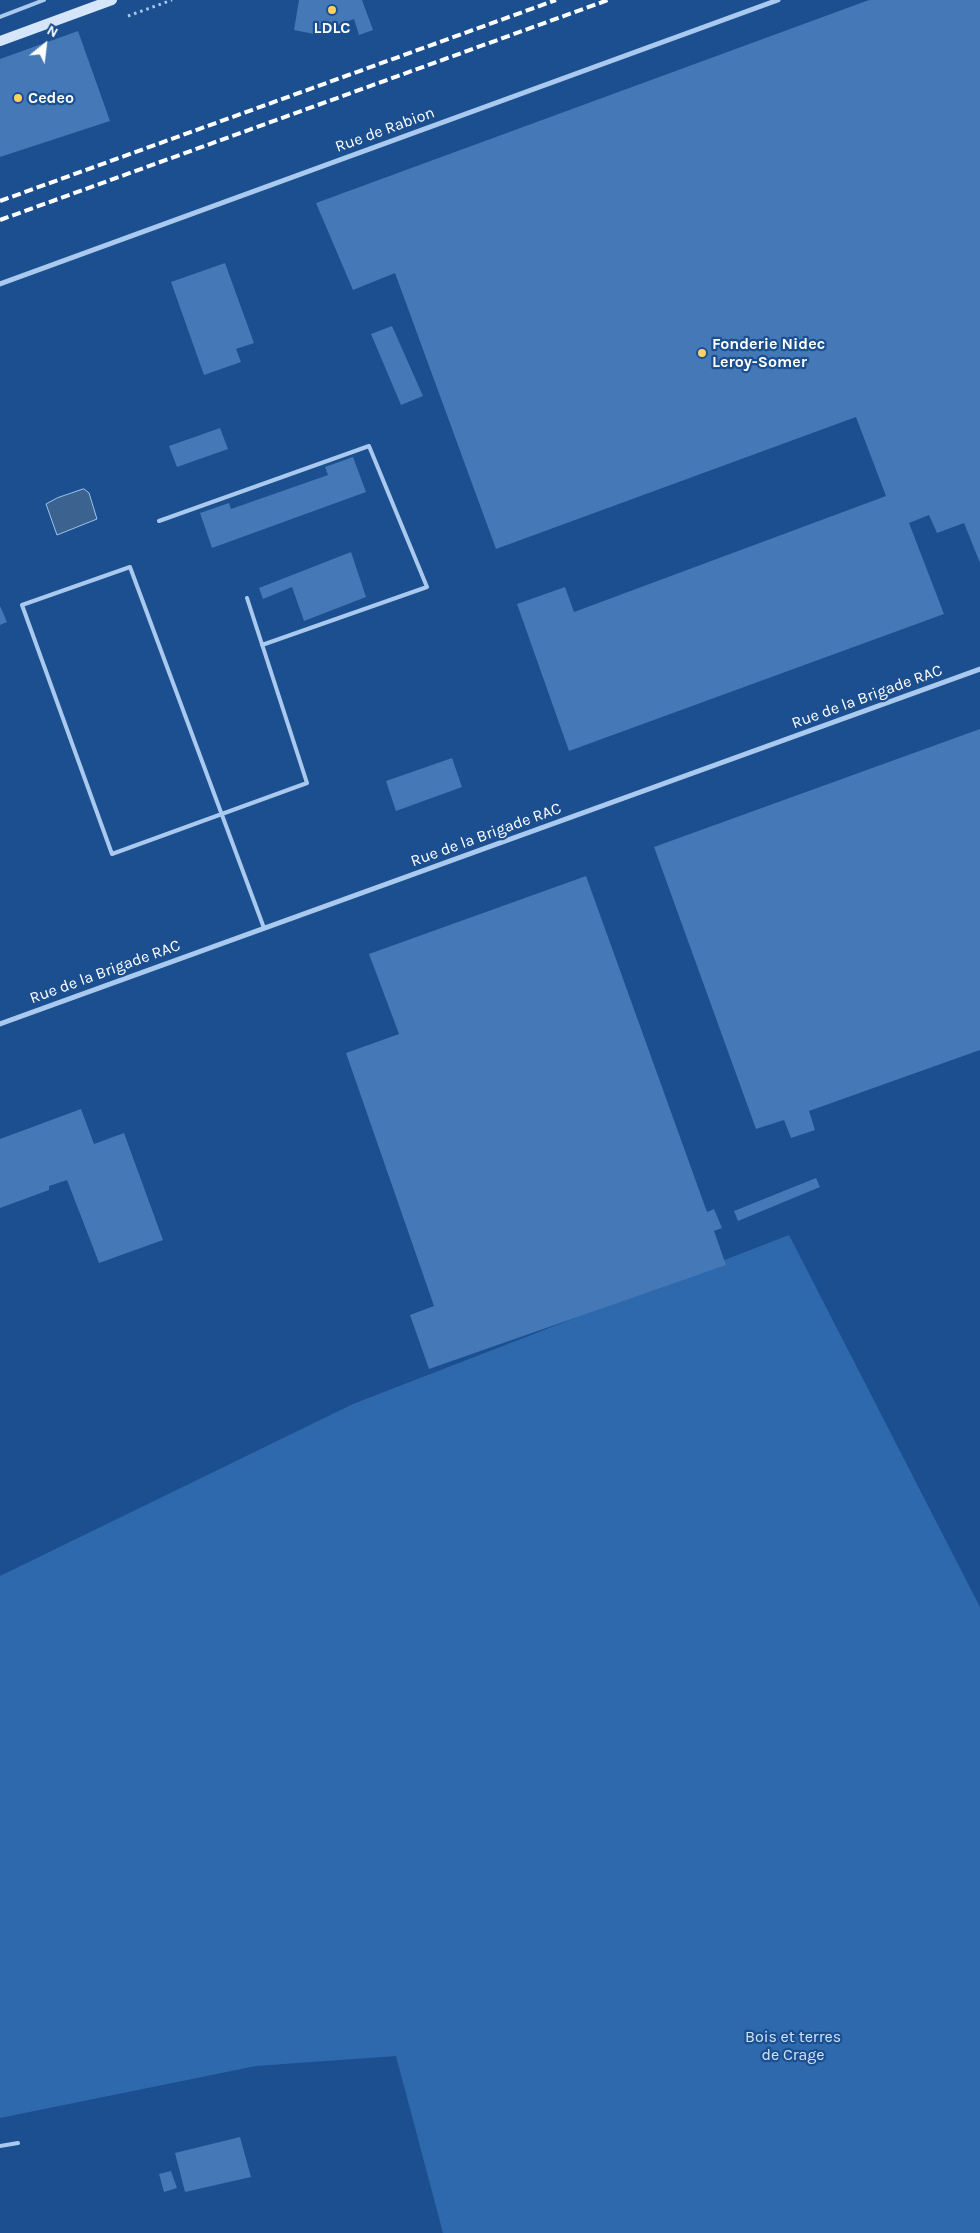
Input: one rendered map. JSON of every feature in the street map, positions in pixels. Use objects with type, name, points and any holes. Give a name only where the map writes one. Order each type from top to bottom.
[{"type":"main road","points":[[0,41],[112,0]]},
{"type":"street","name":"Rue de Rabion","points":[[0,284],[778,0]]},
{"type":"street","name":"Rue de la Brigade RAC","points":[[0,1024],[980,670]]},
{"type":"lane","points":[[0,17],[44,0]]},
{"type":"lane","points":[[159,521],[369,446],[428,587],[262,645]]},
{"type":"lane","points":[[247,598],[307,783],[222,815],[112,854],[22,605],[130,567],[222,815],[264,928]]},
{"type":"lane","points":[[0,2146],[18,2143]]},
{"type":"green space","name":"Bois et terres de Crage","points":[[789,1235],[980,1607],[980,2233],[443,2233],[396,2056],[256,2066],[0,2118],[0,1576],[353,1404]]},
{"type":"shaded area","points":[[84,489],[89,493],[97,519],[57,535],[46,504],[57,498]]},
{"type":"building","name":"LDLC","points":[[299,0],[362,0],[373,30],[359,35],[354,19],[314,34],[294,30]]},
{"type":"building","name":"Fonderie Nidec Leroy-Somer","points":[[869,0],[980,0],[980,563],[964,523],[937,533],[929,515],[909,523],[944,614],[569,751],[517,604],[565,587],[574,612],[886,496],[856,417],[496,549],[395,273],[353,290],[316,203]]},
{"type":"building","points":[[78,31],[110,121],[0,157],[0,59]]},
{"type":"building","points":[[225,263],[254,343],[236,349],[241,362],[204,375],[171,282]]},
{"type":"building","points":[[392,326],[423,396],[401,405],[371,334]]},
{"type":"building","points":[[220,428],[228,449],[177,467],[169,446]]},
{"type":"building","points":[[353,457],[366,492],[212,548],[200,513],[229,503],[231,509],[328,475],[325,467]]},
{"type":"building","points":[[351,552],[366,597],[304,621],[292,587],[263,599],[259,588]]},
{"type":"building","points":[[0,606],[7,622],[0,625]]},
{"type":"building","points":[[980,729],[980,1050],[809,1111],[815,1130],[791,1138],[784,1120],[756,1129],[654,847]]},
{"type":"building","points":[[452,758],[462,787],[396,811],[386,781]]},
{"type":"building","points":[[586,876],[707,1212],[714,1209],[722,1228],[714,1231],[726,1265],[429,1369],[410,1315],[434,1306],[346,1053],[399,1034],[369,954]]},
{"type":"building","points":[[81,1109],[94,1144],[124,1133],[163,1240],[99,1263],[67,1180],[49,1186],[49,1190],[0,1208],[0,1139]]},
{"type":"building","points":[[816,1178],[820,1187],[738,1221],[734,1211]]},
{"type":"building","points":[[240,2137],[251,2177],[185,2192],[175,2153]]},
{"type":"building","points":[[171,2171],[177,2188],[164,2192],[159,2174]]},
{"type":"railway","points":[[0,201],[556,0]]},
{"type":"railway","points":[[0,220],[608,0]]},
{"type":"place","name":"LDLC","points":[[332,10]]},
{"type":"place","name":"Cedeo","points":[[18,98]]},
{"type":"place","name":"Fonderie Nidec Leroy-Somer","points":[[702,353]]}]
